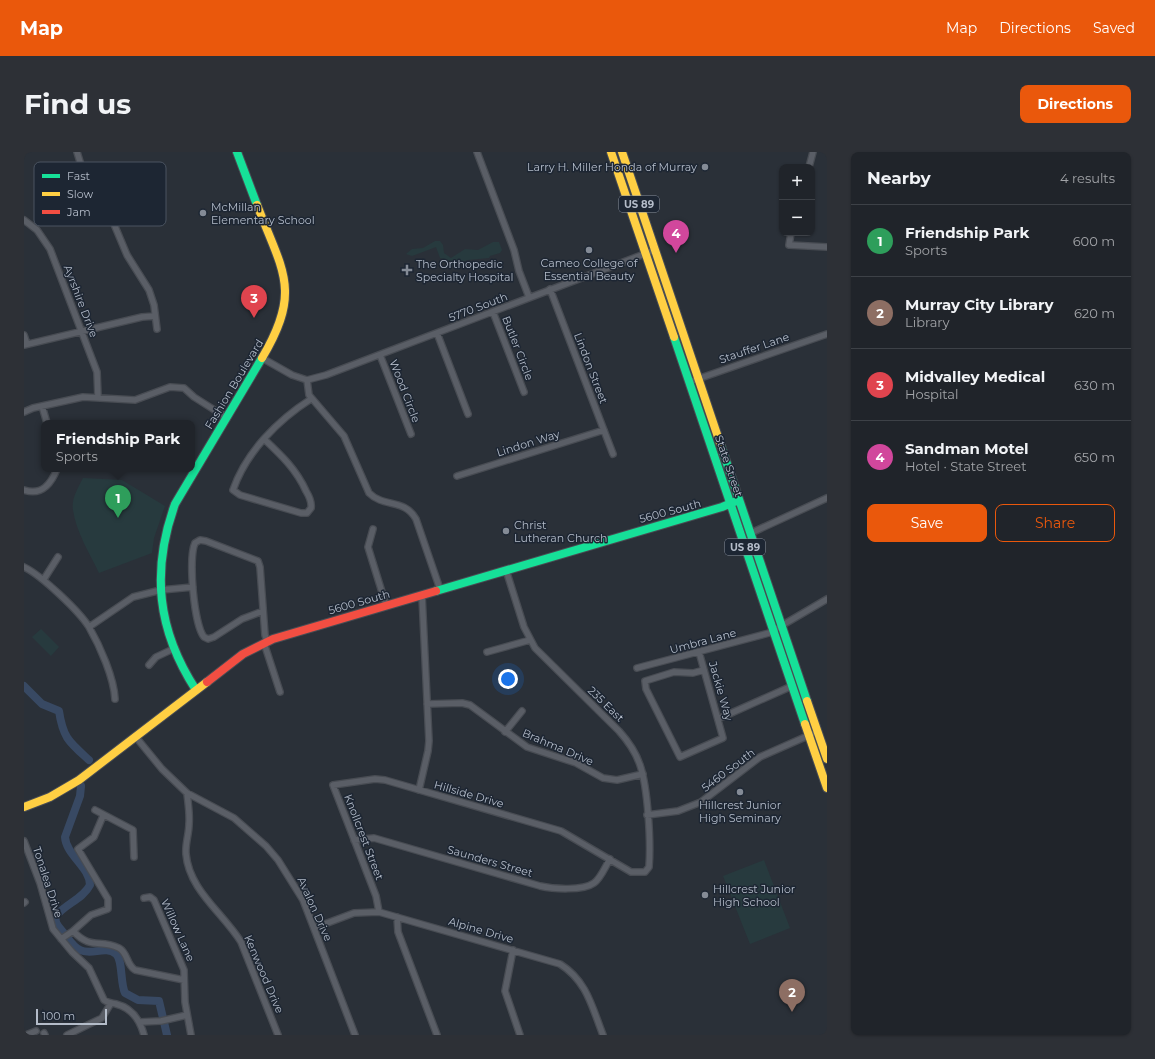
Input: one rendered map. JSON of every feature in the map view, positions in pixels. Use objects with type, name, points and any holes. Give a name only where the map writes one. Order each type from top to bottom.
[{"type":"street","points":[[77,152],[80,162]]},
{"type":"street","name":"Fashion Boulevard","points":[[196,690],[182,671],[173,649],[167,628],[161,590],[161,550],[170,515],[275,336],[282,317],[286,286],[280,264],[237,152]]},
{"type":"street","points":[[477,152],[514,250],[519,271],[529,297]]},
{"type":"street","name":"State Street","points":[[611,152],[827,788]]},
{"type":"street","name":"State Street","points":[[622,152],[827,759]]},
{"type":"street","points":[[810,164],[813,152]]},
{"type":"street","name":"Ayrshire Drive","points":[[24,220],[37,230],[50,249],[99,377],[98,397]]},
{"type":"street","points":[[115,226],[127,255],[149,290],[154,304],[157,329]]},
{"type":"street","points":[[790,236],[789,245],[827,247]]},
{"type":"street","name":"5770 South","points":[[307,380],[326,375],[380,355],[655,250]]},
{"type":"street","name":"Lindon Street","points":[[550,289],[613,454]]},
{"type":"street","name":"Butler Circle","points":[[493,312],[524,392]]},
{"type":"street","points":[[24,335],[26,345],[82,331],[155,316]]},
{"type":"street","points":[[437,333],[468,414]]},
{"type":"street","name":"Stauffer Lane","points":[[689,382],[827,334]]},
{"type":"street","name":"Wood Circle","points":[[380,355],[411,434]]},
{"type":"street","points":[[262,358],[292,375],[307,380],[308,392],[311,398],[332,420],[344,436],[369,493],[377,499],[401,505],[412,512],[416,519],[440,589]]},
{"type":"street","points":[[24,412],[42,406],[83,397],[98,397],[130,401],[170,388],[184,388],[194,398],[227,418]]},
{"type":"street","points":[[264,439],[294,469],[312,503],[311,508],[307,513],[301,513],[240,495],[233,490],[255,449],[264,439],[311,398]]},
{"type":"street","points":[[42,406],[46,420]]},
{"type":"street","name":"Lindon Way","points":[[457,476],[604,430]]},
{"type":"street","points":[[24,490],[35,492],[45,488],[52,480],[56,472]]},
{"type":"street","points":[[751,533],[827,498]]},
{"type":"street","name":"5600 South","points":[[24,807],[50,797],[66,788],[243,654],[265,642],[740,500]]},
{"type":"street","points":[[373,529],[368,547],[386,605]]},
{"type":"street","points":[[263,611],[242,619],[214,637],[208,639],[204,637],[200,629],[193,587],[192,559],[194,545],[198,541],[206,541],[258,561],[263,611],[265,642],[280,692]]},
{"type":"street","points":[[44,579],[58,557]]},
{"type":"street","points":[[24,567],[44,579],[89,627],[115,689],[115,699]]},
{"type":"street","name":"235 East","points":[[506,570],[520,618],[530,640],[542,657],[610,721],[627,740],[638,759],[643,774],[647,815],[648,869]]},
{"type":"street","points":[[89,627],[133,597],[161,590],[193,587]]},
{"type":"street","name":"Hillside Drive","points":[[422,595],[428,751],[419,790],[561,831],[631,872],[645,872],[648,869]]},
{"type":"street","name":"Umbra Lane","points":[[637,668],[699,652],[773,630],[827,599]]},
{"type":"street","points":[[487,652],[530,640]]},
{"type":"street","points":[[149,665],[156,657],[173,649]]},
{"type":"street","name":"Jackie Way","points":[[699,652],[723,738],[680,757],[646,689],[645,681],[674,672],[693,673],[704,670]]},
{"type":"street","points":[[718,719],[792,686]]},
{"type":"street","name":"Brahma Drive","points":[[427,704],[462,703],[470,705],[527,747],[576,763],[603,778],[617,780],[643,774]]},
{"type":"street","points":[[505,732],[522,712]]},
{"type":"street","name":"5460 South","points":[[647,815],[678,811],[701,802],[760,757],[818,732]]},
{"type":"street","name":"Avalon Drive","points":[[135,736],[162,769],[187,793],[234,818],[266,846],[278,860],[296,886],[314,928],[355,1035]]},
{"type":"street","name":"Knollcrest Street","points":[[379,912],[376,896],[333,785],[375,779],[419,790]]},
{"type":"street","name":"Kenwood Drive","points":[[187,793],[190,820],[186,854],[190,871],[203,894],[241,942],[278,1035]]},
{"type":"street","points":[[94,810],[103,816],[124,824],[134,830],[134,857]]},
{"type":"street","points":[[62,938],[91,915],[108,909],[108,899],[78,849],[94,837],[103,816]]},
{"type":"street","name":"Saunders Street","points":[[354,840],[374,838],[540,886],[556,888],[590,885],[598,878],[610,859]]},
{"type":"street","name":"Tonalea Drive","points":[[24,841],[40,883],[51,925],[72,952],[89,968],[102,997],[106,1002],[110,1003]]},
{"type":"street","name":"Willow Lane","points":[[144,898],[150,896],[154,900],[184,970],[187,1015],[191,1035]]},
{"type":"street","name":"Alpine Drive","points":[[314,928],[354,913],[379,912],[560,964],[574,974],[583,986],[603,1035]]},
{"type":"street","points":[[397,916],[398,932],[437,1035]]},
{"type":"street","name":"Willow Lane","points":[[71,932],[84,941],[119,948],[125,954],[131,967],[135,970],[184,980]]},
{"type":"street","points":[[513,950],[505,991],[520,1035]]},
{"type":"street","points":[[67,1035],[102,1018],[110,1003],[128,1009],[140,1022],[144,1035]]},
{"type":"street","points":[[140,1022],[164,1020],[187,1015]]},
{"type":"street","points":[[26,1035],[36,1031]]},
{"type":"green space","points":[[435,241],[440,241],[443,245],[444,253],[451,258],[465,249],[478,250],[493,242],[499,242],[502,250],[500,253],[490,256],[489,258],[468,260],[451,266],[448,260],[440,258],[436,247],[412,256],[406,254],[412,249],[423,248]]},
{"type":"green space","points":[[83,478],[122,480],[165,506],[154,538],[152,553],[99,573],[80,535],[73,510],[74,498]]},
{"type":"green space","points":[[41,629],[59,647],[51,656],[32,637]]},
{"type":"green space","points":[[764,860],[790,928],[750,944],[723,876]]},
{"type":"waterway","points":[[24,686],[42,704],[59,711],[63,728],[68,739],[76,749],[89,760]]},
{"type":"waterway","points":[[81,786],[80,796],[65,837],[69,850],[86,872],[90,885],[79,898],[64,908],[56,916],[56,923],[77,949],[85,952],[107,950],[116,954],[120,961],[122,984],[125,993],[138,1000],[159,1001],[167,1035]]},
{"type":"traffic: fast","points":[[237,152],[257,205]]},
{"type":"traffic: fast","points":[[674,337],[805,724]]},
{"type":"traffic: fast","points":[[195,470],[262,358]]},
{"type":"traffic: fast","points":[[721,446],[807,701]]},
{"type":"traffic: fast","points":[[194,472],[175,504],[167,529],[161,576],[162,600],[166,622],[173,645],[183,668],[196,690]]},
{"type":"traffic: fast","points":[[436,591],[722,507],[739,500]]},
{"type":"traffic: slow","points":[[611,152],[674,337]]},
{"type":"traffic: slow","points":[[622,152],[721,446]]},
{"type":"traffic: slow","points":[[257,205],[281,265],[285,298],[282,315],[262,358]]},
{"type":"traffic: slow","points":[[24,807],[50,797],[79,780],[207,682]]},
{"type":"traffic: slow","points":[[807,701],[827,759]]},
{"type":"traffic: slow","points":[[805,724],[827,788]]},
{"type":"traffic: jam","points":[[207,682],[243,654],[273,639],[436,591]]},
{"type":"place","name":"Larry H. Miller Honda of Murray","points":[[705,167]]},
{"type":"place","name":"McMillan Elementary School","points":[[203,213]]},
{"type":"place","name":"Cameo College of Essential Beauty","points":[[589,250]]},
{"type":"place","name":"Sandman Motel","points":[[676,253]]},
{"type":"place","name":"The Orthopedic Specialty Hospital","points":[[407,270]]},
{"type":"place","name":"Midvalley Medical","points":[[254,318]]},
{"type":"place","name":"Friendship Park","points":[[118,518]]},
{"type":"place","name":"Christ Lutheran Church","points":[[506,531]]},
{"type":"place","name":"Hillcrest Junior High Seminary","points":[[740,792]]},
{"type":"place","name":"Hillcrest Junior High School","points":[[705,895]]},
{"type":"place","name":"Murray City Library","points":[[792,1012]]}]
